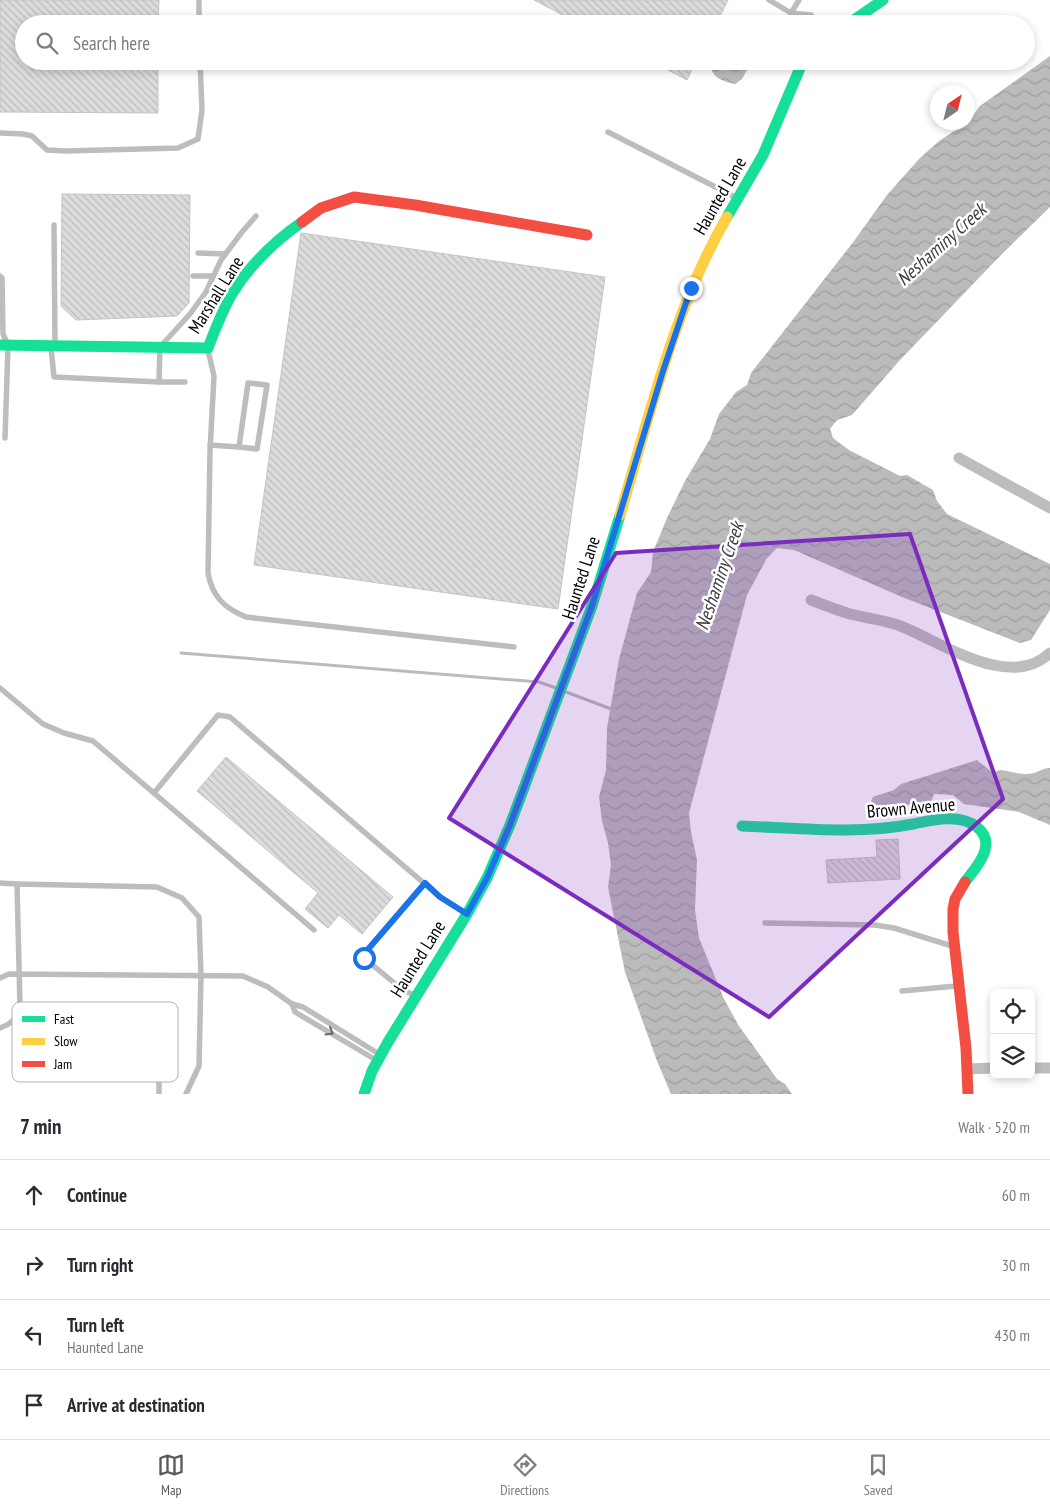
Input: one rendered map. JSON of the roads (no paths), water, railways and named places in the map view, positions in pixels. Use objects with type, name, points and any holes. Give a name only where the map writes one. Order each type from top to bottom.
[{"type":"street","points":[[861,15],[883,0]]},
{"type":"street","name":"Haunted Lane","points":[[364,1094],[379,1058],[487,878],[510,825],[592,606],[663,371],[691,288],[708,252],[763,155],[798,70]]},
{"type":"street","name":"Marshall Lane","points":[[4,344],[208,348],[232,294],[253,266],[276,242],[321,208],[354,197],[415,204],[587,235]]},
{"type":"street","points":[[958,458],[1050,508]]},
{"type":"street","points":[[811,600],[836,610],[898,625],[980,662],[1002,667],[1031,665],[1039,662],[1050,653]]},
{"type":"street","name":"Brown Avenue","points":[[742,826],[840,831],[881,829],[936,819],[950,819],[970,822],[982,833],[986,846],[981,860],[956,895],[954,906],[954,947],[968,1069],[968,1094]]},
{"type":"street","points":[[968,1069],[990,1068]]},
{"type":"street","points":[[1035,1068],[1050,1068]]},
{"type":"lane","points":[[199,0],[200,15]]},
{"type":"lane","points":[[769,0],[792,12],[811,15]]},
{"type":"lane","points":[[792,12],[798,0]]},
{"type":"lane","points":[[0,133],[32,136],[48,150],[178,148],[198,139],[202,110],[200,70]]},
{"type":"lane","points":[[608,132],[738,199]]},
{"type":"lane","points":[[159,382],[160,347],[190,314],[206,292],[225,254],[256,216]]},
{"type":"lane","points":[[54,225],[54,378],[185,382]]},
{"type":"lane","points":[[198,253],[225,254]]},
{"type":"lane","points":[[0,276],[2,278],[5,438]]},
{"type":"lane","points":[[193,276],[213,276]]},
{"type":"lane","points":[[208,348],[214,376],[210,445],[208,573],[214,595],[237,614],[246,617],[514,647]]},
{"type":"lane","points":[[210,445],[240,446],[257,449],[267,385],[248,383],[240,446]]},
{"type":"lane","points":[[0,688],[43,724],[64,733],[93,741],[314,930]]},
{"type":"lane","points":[[154,793],[218,715],[230,717],[440,897],[467,914]]},
{"type":"lane","points":[[0,883],[157,887],[182,898],[199,917],[201,975],[199,1066],[186,1094]]},
{"type":"lane","points":[[416,995],[404,991],[364,958],[364,954],[425,883]]},
{"type":"lane","points":[[17,884],[20,1002]]},
{"type":"lane","points":[[764,923],[875,925],[894,928],[954,947]]},
{"type":"lane","points":[[0,978],[8,974],[243,976],[268,987],[292,1004],[295,1012],[379,1058]]},
{"type":"lane","points":[[902,991],[958,986]]},
{"type":"lane","points":[[0,1028],[12,1022]]},
{"type":"water","name":"Neshaminy Creek","points":[[1050,56],[1050,207],[900,360],[852,415],[837,420],[830,429],[833,438],[849,450],[900,476],[907,475],[933,490],[937,501],[947,514],[1050,564],[1050,610],[1031,640],[1020,643],[902,597],[794,550],[777,548],[767,558],[747,595],[689,813],[697,860],[695,910],[699,938],[724,999],[739,1026],[777,1079],[785,1084],[792,1094],[671,1094],[625,972],[608,887],[611,865],[599,797],[606,770],[607,728],[619,659],[637,593],[651,572],[653,552],[667,518],[685,481],[710,439],[719,414],[736,392],[747,385],[751,373],[854,241],[887,195],[920,158],[939,141],[956,130],[975,130],[975,113],[980,106],[1030,70],[1035,70],[1035,67]]},
{"type":"water","points":[[747,70],[742,79],[735,84],[721,80],[712,71]]},
{"type":"water","points":[[977,760],[993,773],[1000,770],[1029,774],[1050,768],[1050,825],[1019,812],[964,804],[953,795],[934,794],[930,804],[875,805],[871,801],[873,797],[894,790],[901,784]]},
{"type":"waterway","points":[[181,653],[539,682],[556,688]]},
{"type":"waterway","points":[[566,692],[614,710]]}]
